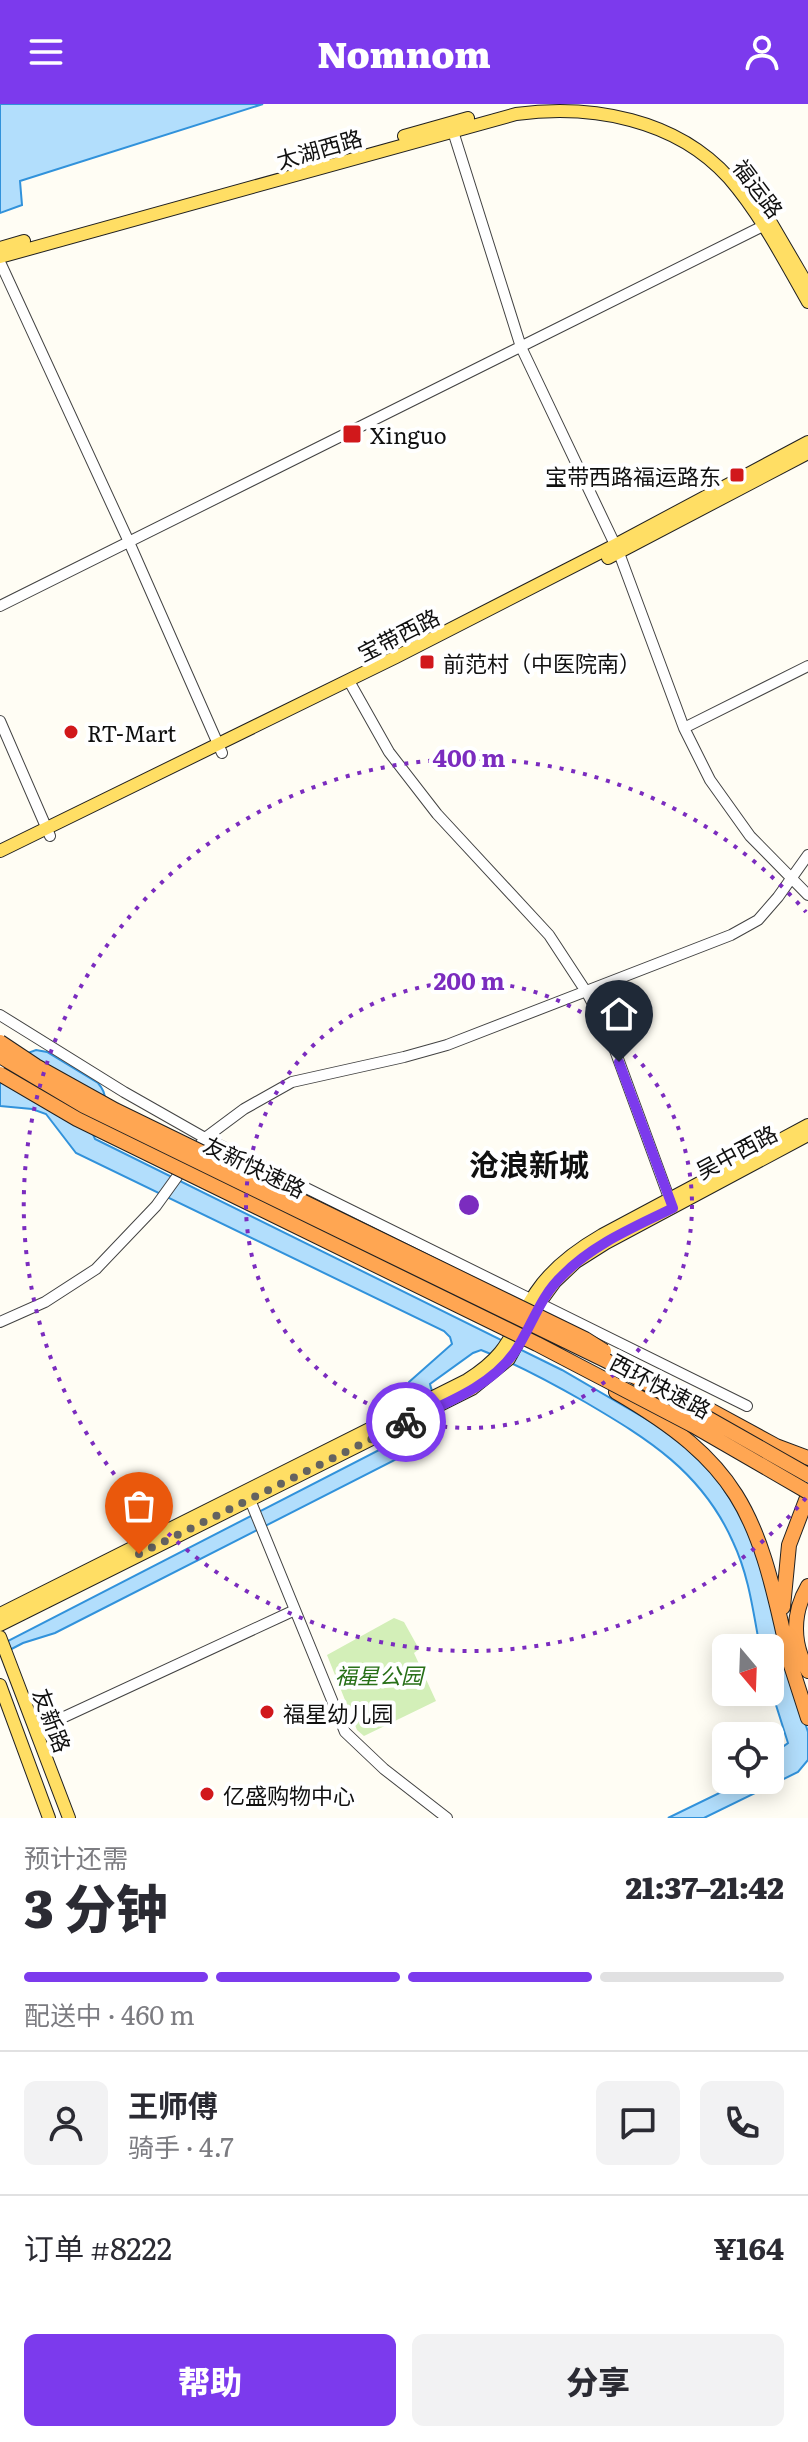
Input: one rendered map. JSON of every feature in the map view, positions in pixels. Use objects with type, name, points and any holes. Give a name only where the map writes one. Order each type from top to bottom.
[{"type":"highway","points":[[0,1042],[115,1110],[537,1307],[585,1339],[747,1432]]},
{"type":"highway","name":"友新快速路","points":[[0,1056],[84,1106],[493,1314]]},
{"type":"highway","name":"友新快速路","points":[[0,1074],[77,1119],[493,1314]]},
{"type":"highway","points":[[537,1307],[607,1361]]},
{"type":"highway","name":"西环快速路","points":[[493,1314],[537,1344],[694,1426],[808,1494]]},
{"type":"highway","name":"西环快速路","points":[[493,1314],[607,1361],[808,1475]]},
{"type":"highway","points":[[537,1344],[676,1430],[725,1478],[742,1503],[758,1536],[808,1718]]},
{"type":"highway","points":[[701,1413],[808,1458]]},
{"type":"highway","points":[[786,1645],[783,1604],[786,1562],[793,1529],[808,1494]]},
{"type":"highway","points":[[808,1586],[798,1609],[795,1628],[799,1651],[808,1671]]},
{"type":"main road","name":"太湖西路","points":[[0,260],[521,104]]},
{"type":"main road","points":[[612,104],[653,120]]},
{"type":"main road","name":"太湖西路","points":[[0,248],[452,127],[516,114],[557,108],[599,110],[653,120]]},
{"type":"main road","name":"福运路","points":[[653,120],[687,133],[717,155],[745,185],[808,302]]},
{"type":"main road","name":"福运路","points":[[767,224],[808,286]]},
{"type":"main road","name":"宝带西路","points":[[617,549],[808,442]]},
{"type":"main road","name":"宝带西路","points":[[0,851],[49,832],[220,750],[808,453]]},
{"type":"main road","name":"宝带西路","points":[[0,861],[49,832]]},
{"type":"main road","name":"吴中西路","points":[[671,1204],[808,1125]]},
{"type":"main road","name":"吴中西路","points":[[0,1614],[441,1399],[467,1380],[499,1363],[537,1307],[548,1277],[576,1251],[808,1135]]},
{"type":"main road","name":"吴中西路","points":[[0,1625],[247,1494]]},
{"type":"main road","name":"友新路","points":[[0,1638],[69,1818]]},
{"type":"main road","name":"友新路","points":[[0,1685],[49,1818]]},
{"type":"street","points":[[452,127],[521,347],[617,549],[684,728],[710,780],[750,836],[808,895]]},
{"type":"street","points":[[0,606],[767,224]]},
{"type":"street","points":[[0,260],[220,750]]},
{"type":"street","points":[[684,728],[808,666]]},
{"type":"street","points":[[351,684],[389,752],[437,814],[549,935],[587,993],[609,1034],[671,1204]]},
{"type":"street","points":[[0,721],[49,832]]},
{"type":"street","points":[[0,1322],[45,1302],[96,1269],[156,1206],[205,1138],[244,1109],[292,1082],[427,1051],[587,993],[731,935],[758,920],[808,855]]},
{"type":"street","points":[[0,1015],[205,1138],[537,1307],[747,1406]]},
{"type":"street","points":[[247,1494],[345,1732],[356,1746],[447,1818]]},
{"type":"street","points":[[36,1730],[295,1610]]},
{"type":"green space","name":"福星公园","points":[[394,1618],[404,1622],[419,1649],[414,1653],[436,1701],[364,1736],[357,1730],[327,1655]]},
{"type":"water","points":[[0,104],[263,104],[20,181],[22,205],[0,213]]},
{"type":"water","points":[[36,1050],[47,1052],[98,1083],[105,1101],[92,1132],[95,1139],[562,1370],[672,1434],[715,1476],[752,1532],[778,1634],[757,1634],[750,1594],[733,1542],[706,1496],[689,1477],[651,1444],[585,1402],[481,1350],[430,1384],[443,1419],[441,1432],[436,1439],[55,1633],[23,1643],[0,1655],[0,1645],[420,1429],[422,1425],[408,1390],[409,1382],[452,1344],[444,1331],[76,1153],[46,1114],[32,1109],[0,1106],[0,1078],[22,1055]]},
{"type":"water","points":[[784,1655],[808,1732],[808,1760],[798,1772],[784,1779],[784,1746],[788,1743],[784,1722],[776,1706],[784,1706]]},
{"type":"water","points":[[717,1794],[753,1794],[704,1818],[668,1818]]},
{"type":"way so far","points":[[139,1554],[406,1422]]},
{"type":"place","name":"Xinguo","points":[[352,434]]},
{"type":"place","name":"宝带西路福运路东","points":[[737,475]]},
{"type":"place","name":"前范村（中医院南）","points":[[427,662]]},
{"type":"place","name":"RT-Mart","points":[[71,732]]},
{"type":"place","name":"福星幼儿园","points":[[267,1712]]},
{"type":"place","name":"亿盛购物中心","points":[[207,1794]]},
{"type":"district","name":"沧浪新城","points":[[529,1163]]},
{"type":"route","points":[[406,1422],[472,1389],[504,1365],[520,1344],[547,1291],[576,1262],[673,1208],[619,1062]]}]
